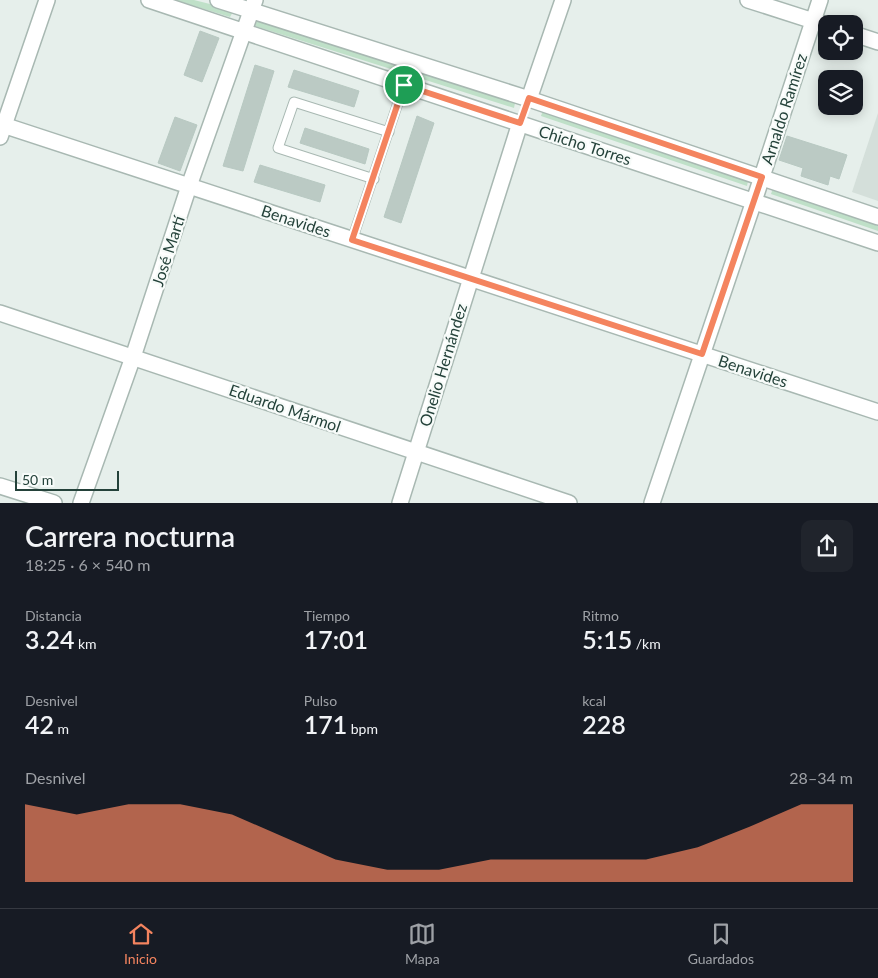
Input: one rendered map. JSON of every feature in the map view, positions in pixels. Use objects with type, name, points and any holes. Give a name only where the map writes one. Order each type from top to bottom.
[{"type":"street","points":[[1,129],[47,0]]},
{"type":"street","name":"Chicho Torres","points":[[150,0],[878,243]]},
{"type":"street","name":"Chicho Torres","points":[[218,0],[254,5],[878,217]]},
{"type":"street","name":"Onelio Hernández","points":[[400,503],[520,123],[563,0]]},
{"type":"street","points":[[748,0],[818,22]]},
{"type":"street","name":"Arnaldo Ramírez","points":[[820,0],[820,15]]},
{"type":"street","name":"José Martí","points":[[81,503],[133,357],[189,186],[254,5]]},
{"type":"street","name":"Arnaldo Ramírez","points":[[652,503],[762,177],[818,28]]},
{"type":"street","points":[[863,37],[878,42]]},
{"type":"street","name":"Benavides","points":[[1,129],[189,186],[878,412]]},
{"type":"street","name":"Eduardo Mármol","points":[[0,313],[569,503]]},
{"type":"street","points":[[0,486],[54,503]]},
{"type":"lane","points":[[352,240],[404,85]]},
{"type":"lane","points":[[374,179],[278,148],[294,102],[389,132]]},
{"type":"shaded area","points":[[878,113],[878,201],[852,192]]},
{"type":"green space","points":[[175,0],[194,0],[234,10],[230,17]]},
{"type":"green space","points":[[258,18],[515,103],[514,108],[255,26]]},
{"type":"green space","points":[[543,110],[748,181],[747,186],[541,116]]},
{"type":"green space","points":[[773,188],[878,226],[878,231],[771,194]]},
{"type":"building","points":[[200,31],[219,38],[202,82],[184,75]]},
{"type":"building","points":[[255,65],[274,71],[243,171],[223,166]]},
{"type":"building","points":[[294,70],[359,91],[354,107],[288,87]]},
{"type":"building","points":[[417,116],[434,123],[401,223],[384,217]]},
{"type":"building","points":[[175,117],[197,125],[180,171],[158,163]]},
{"type":"building","points":[[305,128],[369,149],[365,164],[300,143]]},
{"type":"building","points":[[787,136],[847,155],[839,179],[830,176],[828,185],[801,176],[803,168],[779,160]]},
{"type":"building","points":[[260,165],[325,185],[320,202],[254,182]]},
{"type":"route","points":[[404,85],[520,123],[529,98],[762,177],[702,354],[352,240],[404,85]]}]
